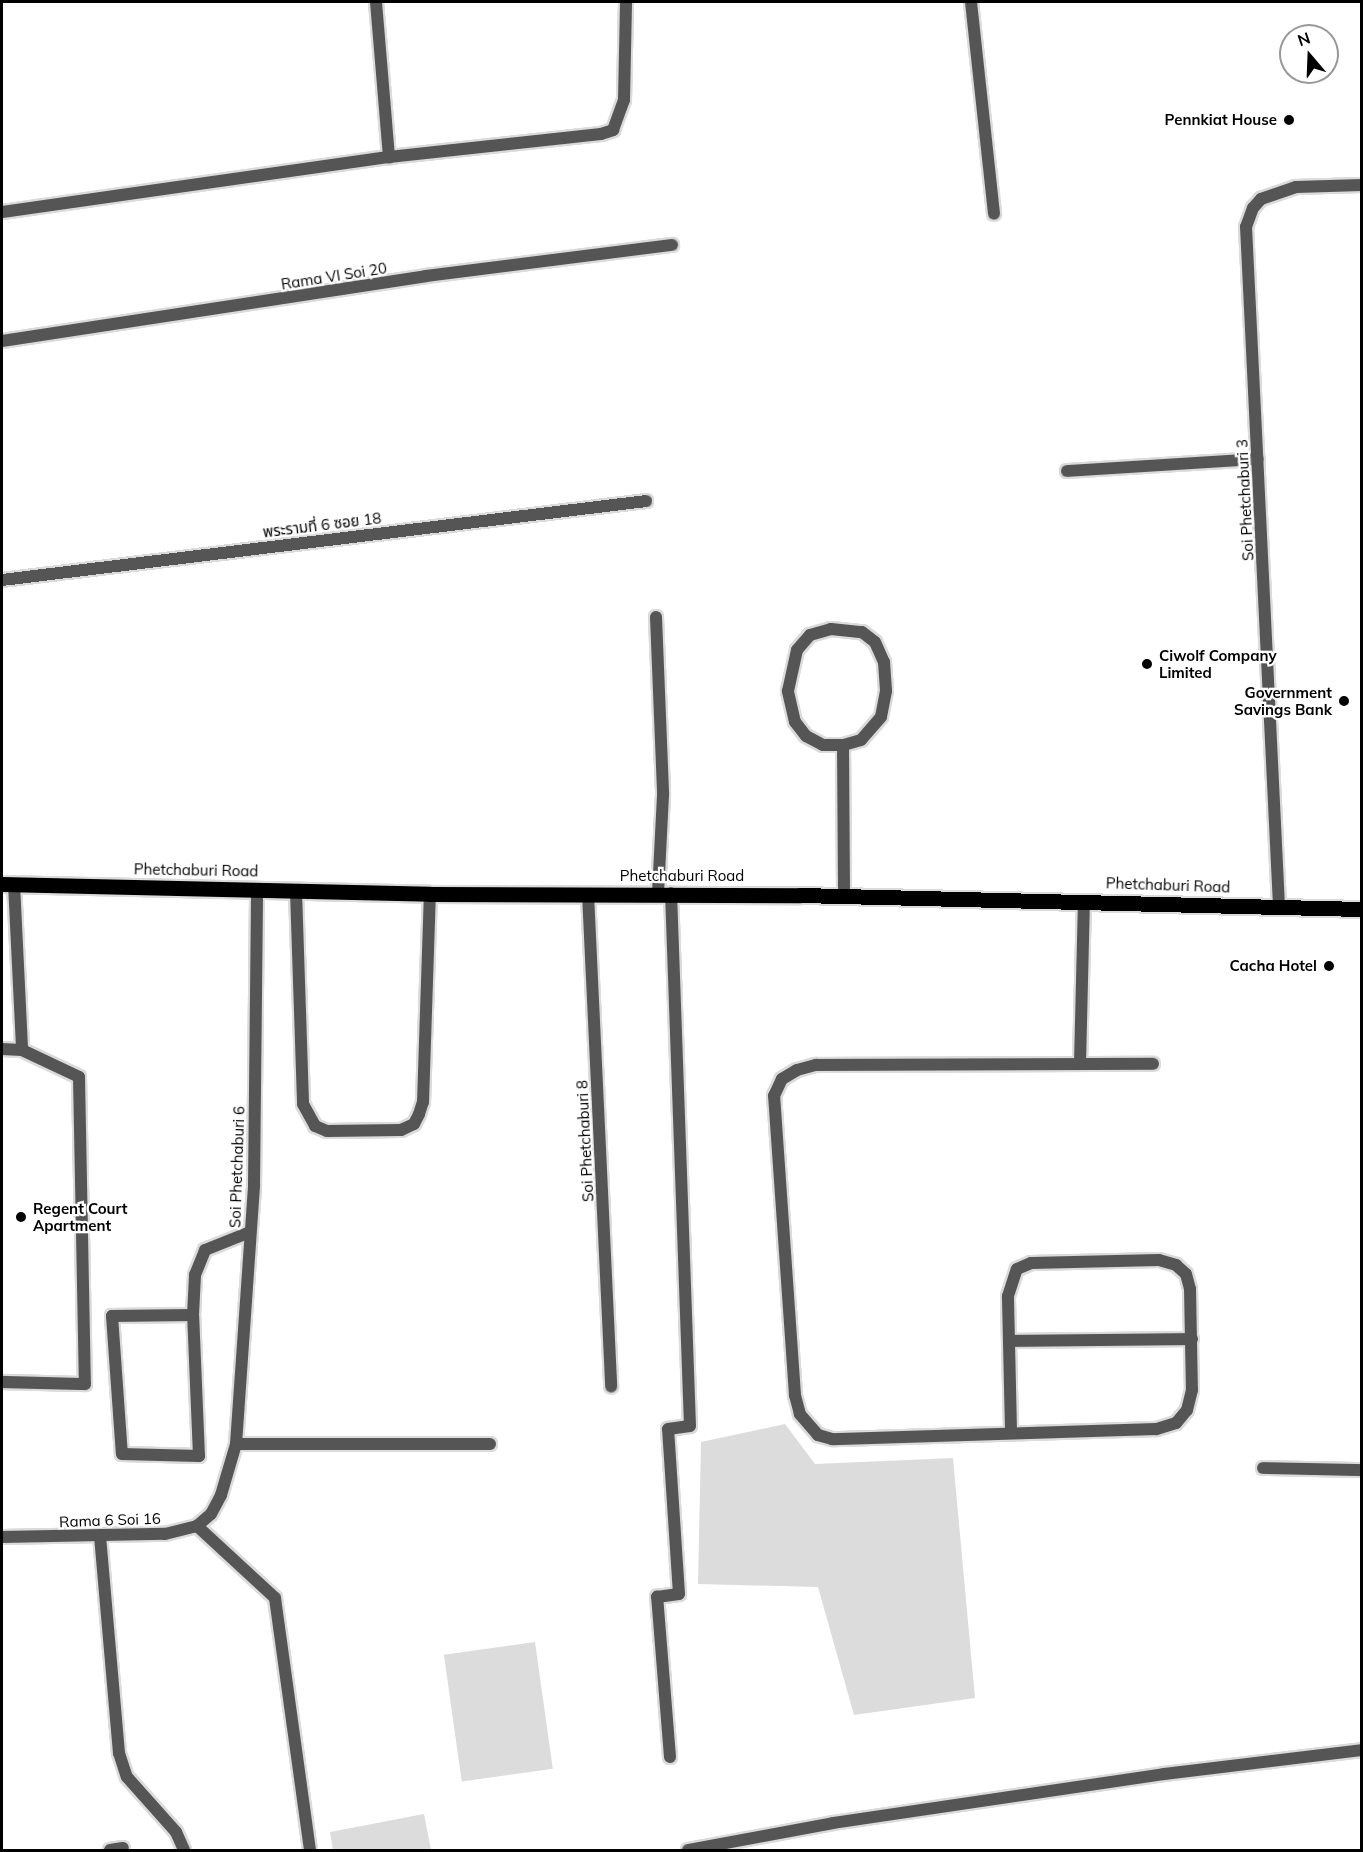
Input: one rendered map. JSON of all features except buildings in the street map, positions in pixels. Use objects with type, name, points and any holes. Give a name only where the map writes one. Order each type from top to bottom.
[{"type":"main road","name":"Phetchaburi Road","points":[[8,884],[430,894],[665,893],[844,896],[1362,909]]},
{"type":"street","points":[[376,2],[389,157]]},
{"type":"street","points":[[2,212],[389,157],[613,130],[624,100],[626,2]]},
{"type":"street","points":[[972,2],[994,214]]},
{"type":"street","name":"Soi Phetchaburi 3","points":[[1279,906],[1246,227],[1253,208],[1260,199],[1296,187],[1362,185]]},
{"type":"street","name":"Rama VI Soi 20","points":[[2,341],[426,276],[672,245]]},
{"type":"street","points":[[1067,471],[1258,459]]},
{"type":"street","name":"พระรามที่ 6 ซอย 18","points":[[2,580],[646,501]]},
{"type":"street","points":[[656,617],[665,893],[690,1426],[668,1429],[679,1594],[657,1597],[670,1757]]},
{"type":"street","points":[[831,629],[862,632],[875,642],[884,662],[886,691],[881,717],[861,740],[843,745],[823,745],[806,736],[795,722],[788,692],[797,650],[810,635],[831,629]]},
{"type":"street","points":[[843,745],[844,896]]},
{"type":"street","points":[[8,884],[22,1050]]},
{"type":"street","name":"Soi Phetchaburi 6","points":[[236,1444],[254,1185],[257,890]]},
{"type":"street","points":[[296,891],[303,1104],[315,1126],[327,1131],[401,1130],[414,1124],[419,1114],[423,1102],[430,894]]},
{"type":"street","name":"Soi Phetchaburi 8","points":[[588,894],[611,1386]]},
{"type":"street","points":[[1080,1063],[1084,901]]},
{"type":"street","points":[[2,1049],[22,1050],[79,1077],[85,1384],[2,1382]]},
{"type":"street","points":[[1011,1431],[1008,1296],[1017,1269],[1032,1263],[1159,1260],[1176,1265],[1186,1274],[1190,1289],[1192,1390],[1187,1410],[1176,1423],[1156,1429],[1011,1431],[832,1439],[818,1435],[806,1424],[795,1395],[774,1096],[782,1079],[796,1070],[816,1065],[1153,1064]]},
{"type":"street","points":[[193,1315],[112,1316],[122,1454],[199,1456],[193,1315],[195,1275],[205,1250],[250,1232]]},
{"type":"street","points":[[1009,1341],[1192,1340]]},
{"type":"street","points":[[310,1851],[275,1598],[197,1526],[211,1514],[221,1495],[236,1444],[490,1444]]},
{"type":"street","points":[[1263,1468],[1362,1470]]},
{"type":"street","name":"Rama 6 Soi 16","points":[[2,1537],[165,1534],[197,1526]]},
{"type":"street","points":[[100,1536],[119,1753],[127,1777],[176,1832],[184,1851]]},
{"type":"street","points":[[688,1851],[856,1820],[1164,1774],[1362,1750]]},
{"type":"shaded area","points":[[785,1424],[815,1464],[953,1458],[975,1698],[854,1715],[818,1587],[698,1584],[701,1442]]},
{"type":"shaded area","points":[[535,1642],[553,1769],[462,1782],[444,1655]]},
{"type":"shaded area","points":[[424,1814],[431,1850],[333,1850],[330,1832]]},
{"type":"place","name":"Pennkiat House","points":[[1289,120]]},
{"type":"place","name":"Ciwolf Company Limited","points":[[1147,664]]},
{"type":"place","name":"Government Savings Bank","points":[[1344,701]]},
{"type":"place","name":"Cacha Hotel","points":[[1329,966]]},
{"type":"place","name":"Regent Court Apartment","points":[[21,1217]]}]
